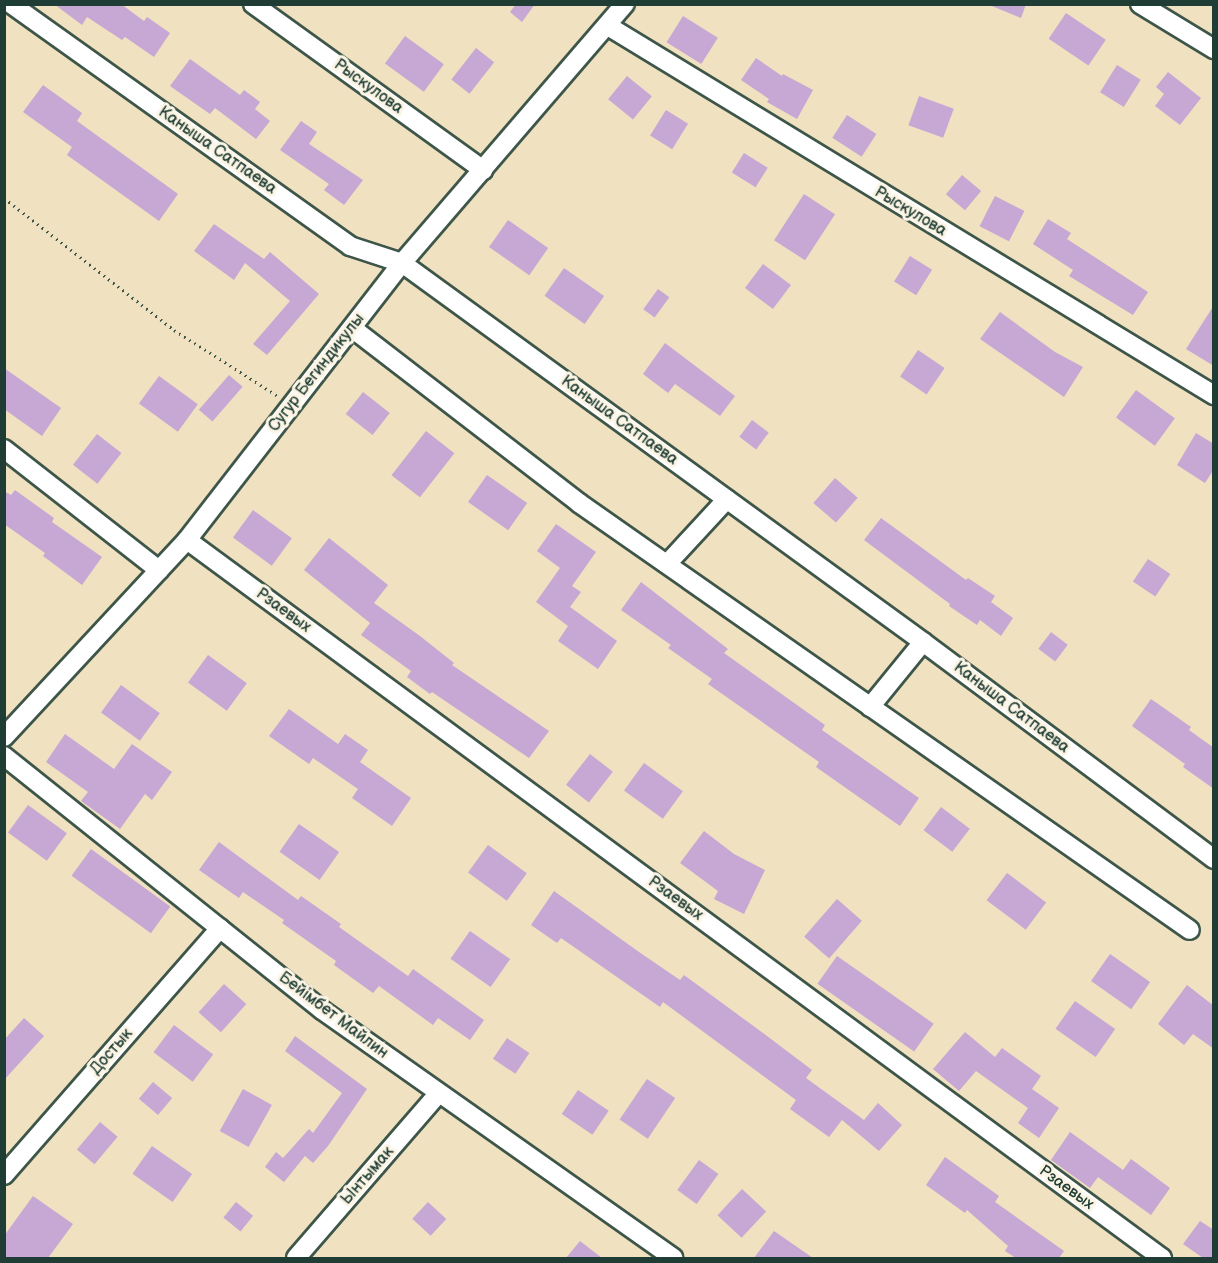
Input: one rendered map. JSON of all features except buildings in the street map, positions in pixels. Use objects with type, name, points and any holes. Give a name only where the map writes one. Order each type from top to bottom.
[{"type":"street","name":"Каныша Сатпаева","points":[[11,4],[350,246],[402,263],[923,642],[1214,859]]},
{"type":"street","name":"Рыскулова","points":[[253,4],[483,170]]},
{"type":"street","name":"Сугур Бегиндикулы","points":[[4,737],[187,540],[402,263],[625,4]]},
{"type":"street","points":[[1140,4],[1214,49]]},
{"type":"street","name":"Рыскулова","points":[[608,26],[1214,394]]},
{"type":"street","points":[[352,328],[579,503],[1190,930]]},
{"type":"street","points":[[4,449],[159,570]]},
{"type":"street","points":[[667,564],[727,499]]},
{"type":"street","name":"Рзаевых","points":[[187,540],[1162,1258]]},
{"type":"street","points":[[870,707],[923,642]]},
{"type":"street","name":"Бейімбет Майлин","points":[[4,756],[322,1010],[661,1255]]},
{"type":"street","name":"Достык","points":[[4,1175],[220,928]]},
{"type":"street","name":"Ынтымак","points":[[296,1258],[439,1093]]},
{"type":"path","points":[[4,198],[174,330],[292,405]]}]
